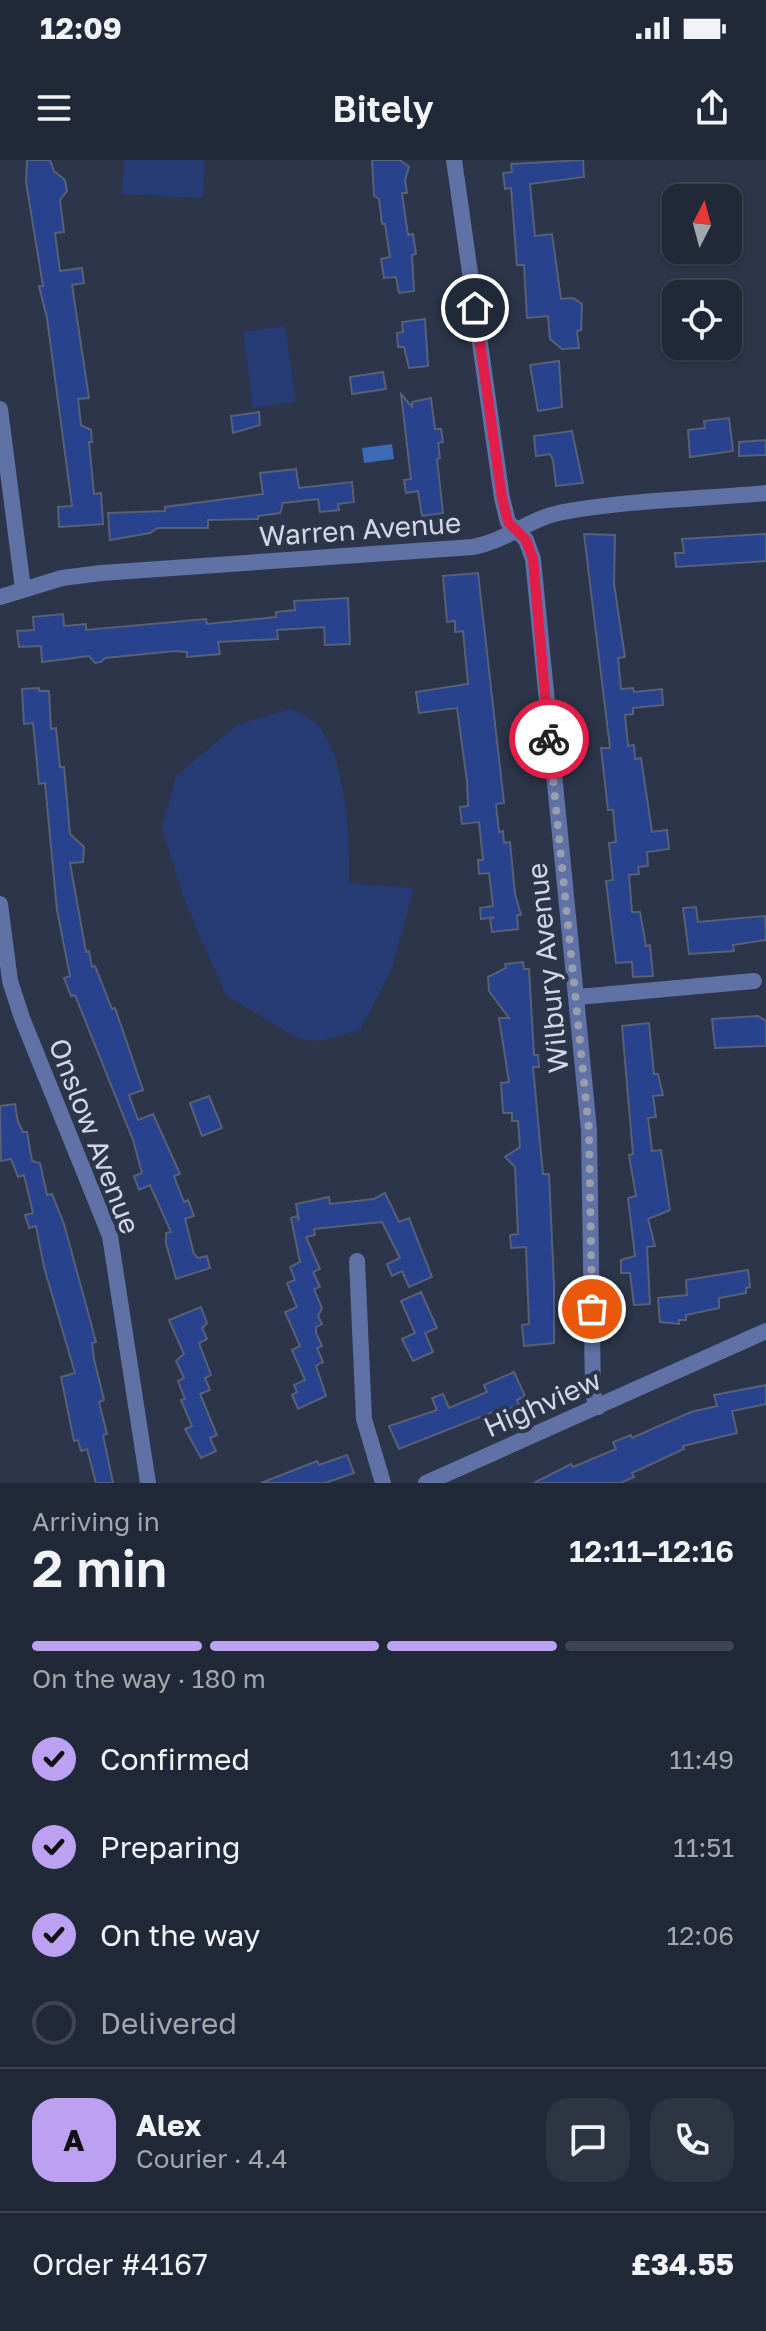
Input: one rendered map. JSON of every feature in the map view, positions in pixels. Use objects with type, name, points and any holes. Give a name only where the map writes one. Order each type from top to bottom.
[{"type":"street","name":"Wilbury Avenue","points":[[454,160],[502,498],[508,522],[526,540],[533,559],[589,1130],[593,1395],[598,1407]]},
{"type":"street","points":[[0,409],[23,589]]},
{"type":"street","name":"Warren Avenue","points":[[0,597],[62,578],[101,573],[473,547],[489,544],[530,520],[565,512],[766,493]]},
{"type":"street","name":"Onslow Avenue","points":[[0,904],[10,981],[18,1006],[110,1236],[148,1483]]},
{"type":"street","points":[[578,997],[754,981]]},
{"type":"street","points":[[357,1261],[364,1419],[383,1483]]},
{"type":"street","name":"Highview","points":[[426,1483],[766,1331]]},
{"type":"shaded area","points":[[124,160],[205,160],[203,198],[122,194]]},
{"type":"shaded area","points":[[285,326],[296,402],[253,408],[243,332]]},
{"type":"shaded area","points":[[392,444],[394,459],[364,463],[362,448]]},
{"type":"shaded area","points":[[290,709],[318,725],[335,758],[345,801],[349,883],[414,888],[391,971],[360,1030],[320,1041],[298,1039],[226,995],[186,904],[162,828],[176,776],[237,725]]},
{"type":"building","points":[[27,160],[50,160],[54,171],[65,180],[67,191],[60,200],[64,232],[55,233],[60,271],[82,268],[84,283],[72,285],[89,398],[78,399],[81,425],[91,430],[92,442],[89,442],[94,494],[101,493],[103,524],[59,527],[58,507],[72,506],[47,318],[39,286],[43,286],[26,182]]},
{"type":"building","points":[[372,160],[400,160],[409,167],[405,180],[407,193],[402,193],[408,235],[413,234],[416,254],[412,255],[414,291],[399,293],[396,277],[384,278],[381,259],[390,257],[379,199],[374,196]]},
{"type":"building","points":[[583,160],[584,177],[530,184],[535,236],[552,234],[561,299],[573,298],[582,304],[581,330],[577,331],[579,348],[562,349],[550,339],[548,316],[527,318],[524,265],[517,265],[511,188],[505,189],[503,173],[512,172],[511,164]]},
{"type":"building","points":[[425,319],[428,366],[409,368],[404,347],[398,347],[397,333],[403,332],[402,322]]},
{"type":"building","points":[[559,361],[562,407],[538,411],[530,365]]},
{"type":"building","points":[[383,372],[386,389],[352,394],[350,377]]},
{"type":"building","points":[[401,394],[412,407],[412,402],[431,398],[435,429],[441,429],[443,442],[438,443],[440,458],[437,459],[443,513],[422,516],[418,491],[406,493],[404,480],[411,479]]},
{"type":"building","points":[[259,412],[260,425],[233,433],[231,416]]},
{"type":"building","points":[[729,418],[733,451],[690,457],[688,430],[705,428],[704,421]]},
{"type":"building","points":[[572,431],[583,483],[556,486],[553,460],[550,454],[536,456],[534,436]]},
{"type":"building","points":[[766,440],[766,455],[739,456],[739,442]]},
{"type":"building","points":[[296,469],[299,488],[352,482],[354,502],[338,504],[339,510],[320,512],[318,499],[283,503],[280,513],[258,516],[258,519],[208,520],[208,528],[158,528],[150,533],[110,540],[108,513],[165,511],[165,507],[263,494],[260,473]]},
{"type":"building","points":[[584,534],[615,535],[614,584],[625,657],[618,658],[621,689],[633,688],[634,692],[662,689],[663,705],[633,708],[633,714],[625,715],[628,746],[634,745],[635,759],[641,758],[652,832],[667,830],[669,849],[647,852],[648,866],[638,867],[639,874],[629,875],[632,912],[640,912],[646,946],[650,945],[653,976],[633,977],[632,962],[616,963],[606,881],[613,880],[609,843],[616,842],[613,810],[608,810],[601,748],[610,748]]},
{"type":"building","points":[[766,534],[766,561],[676,567],[675,553],[684,553],[682,539]]},
{"type":"building","points":[[478,573],[504,803],[496,804],[499,832],[503,831],[504,843],[510,842],[515,894],[521,915],[517,915],[518,929],[492,932],[490,919],[494,917],[481,919],[480,908],[493,906],[489,873],[479,874],[478,860],[483,860],[479,822],[462,824],[460,807],[468,806],[467,781],[457,708],[419,713],[416,692],[468,684],[463,631],[455,632],[455,621],[447,622],[443,576]]},
{"type":"building","points":[[348,598],[350,644],[325,645],[324,627],[277,630],[278,639],[218,642],[220,654],[187,657],[187,652],[175,651],[105,658],[95,663],[89,656],[42,662],[41,646],[19,647],[17,631],[34,630],[33,617],[63,614],[64,626],[86,624],[86,630],[206,619],[207,624],[276,617],[276,612],[295,610],[294,601]]},
{"type":"building","points":[[39,688],[39,691],[49,691],[51,729],[56,728],[60,767],[64,767],[70,834],[84,847],[83,862],[70,863],[86,952],[89,951],[92,967],[95,966],[112,1009],[115,1008],[143,1090],[129,1095],[138,1120],[153,1114],[180,1174],[174,1176],[184,1202],[188,1200],[194,1216],[185,1219],[194,1254],[198,1258],[207,1256],[210,1268],[176,1279],[166,1243],[166,1233],[171,1232],[150,1185],[139,1190],[134,1176],[142,1173],[133,1140],[75,995],[71,996],[64,978],[70,976],[57,910],[45,783],[39,784],[33,723],[24,724],[22,689]]},
{"type":"building","points":[[696,907],[698,922],[765,916],[766,940],[733,945],[734,951],[689,954],[683,908]]},
{"type":"building","points":[[523,962],[524,969],[529,969],[534,1055],[538,1055],[539,1067],[533,1067],[543,1174],[549,1174],[554,1285],[554,1343],[524,1346],[522,1325],[529,1324],[526,1247],[511,1248],[510,1235],[518,1234],[515,1167],[505,1157],[520,1147],[518,1121],[512,1121],[512,1113],[503,1113],[501,1083],[509,1082],[499,1018],[509,1018],[489,991],[488,977],[506,968],[505,964]]},
{"type":"building","points":[[758,1016],[766,1021],[766,1046],[715,1048],[712,1019]]},
{"type":"building","points":[[649,1023],[654,1074],[658,1074],[663,1095],[653,1096],[656,1117],[648,1118],[652,1151],[661,1150],[670,1210],[648,1219],[655,1246],[647,1247],[650,1304],[634,1305],[630,1273],[621,1273],[621,1260],[635,1256],[628,1198],[636,1196],[629,1155],[633,1154],[622,1026]]},
{"type":"building","points":[[209,1096],[222,1128],[202,1136],[190,1103]]},
{"type":"building","points":[[15,1104],[18,1122],[23,1132],[27,1132],[32,1161],[40,1163],[47,1195],[52,1194],[64,1224],[96,1342],[92,1343],[94,1359],[104,1400],[99,1402],[107,1434],[103,1435],[113,1483],[96,1483],[87,1449],[81,1451],[78,1440],[74,1441],[61,1377],[75,1373],[44,1267],[36,1226],[29,1228],[25,1215],[33,1213],[24,1175],[18,1177],[11,1159],[1,1161],[0,1106]]},
{"type":"building","points":[[385,1193],[399,1222],[409,1218],[432,1277],[409,1287],[402,1271],[392,1276],[387,1264],[400,1258],[382,1222],[314,1229],[315,1235],[306,1237],[320,1269],[313,1272],[320,1287],[314,1289],[322,1308],[318,1316],[322,1324],[316,1327],[316,1333],[322,1346],[317,1348],[323,1362],[316,1366],[326,1396],[298,1409],[292,1395],[297,1392],[294,1385],[305,1380],[292,1350],[300,1346],[285,1312],[297,1307],[287,1283],[295,1280],[290,1267],[300,1262],[291,1218],[297,1216],[299,1221],[296,1204],[329,1197],[330,1204],[374,1199]]},
{"type":"building","points":[[748,1270],[750,1287],[746,1288],[746,1293],[719,1298],[719,1308],[686,1315],[686,1320],[679,1320],[679,1324],[660,1322],[658,1298],[687,1295],[686,1280]]},
{"type":"building","points":[[421,1292],[437,1328],[425,1333],[433,1352],[413,1361],[402,1339],[415,1333],[401,1301]]},
{"type":"building","points":[[201,1307],[207,1323],[202,1328],[207,1339],[199,1343],[211,1375],[205,1378],[210,1390],[200,1394],[217,1435],[210,1438],[216,1451],[201,1458],[185,1429],[192,1426],[181,1400],[185,1399],[178,1381],[184,1378],[176,1361],[184,1354],[169,1320]]},
{"type":"building","points":[[514,1372],[525,1396],[517,1400],[519,1405],[506,1410],[505,1407],[399,1449],[389,1426],[437,1410],[432,1398],[443,1394],[449,1408],[487,1392],[484,1385]]},
{"type":"building","points":[[766,1385],[766,1404],[732,1411],[737,1433],[683,1446],[684,1449],[632,1473],[634,1477],[620,1483],[534,1483],[571,1464],[573,1467],[616,1449],[613,1442],[631,1435],[632,1438],[691,1412],[717,1406],[714,1395]]},
{"type":"building","points":[[347,1455],[354,1473],[325,1483],[261,1483],[317,1461],[319,1465]]},
{"type":"way so far","points":[[549,739],[578,997],[589,1130],[592,1309]]},
{"type":"route","points":[[475,308],[502,498],[508,522],[526,540],[533,559],[549,739]]}]
